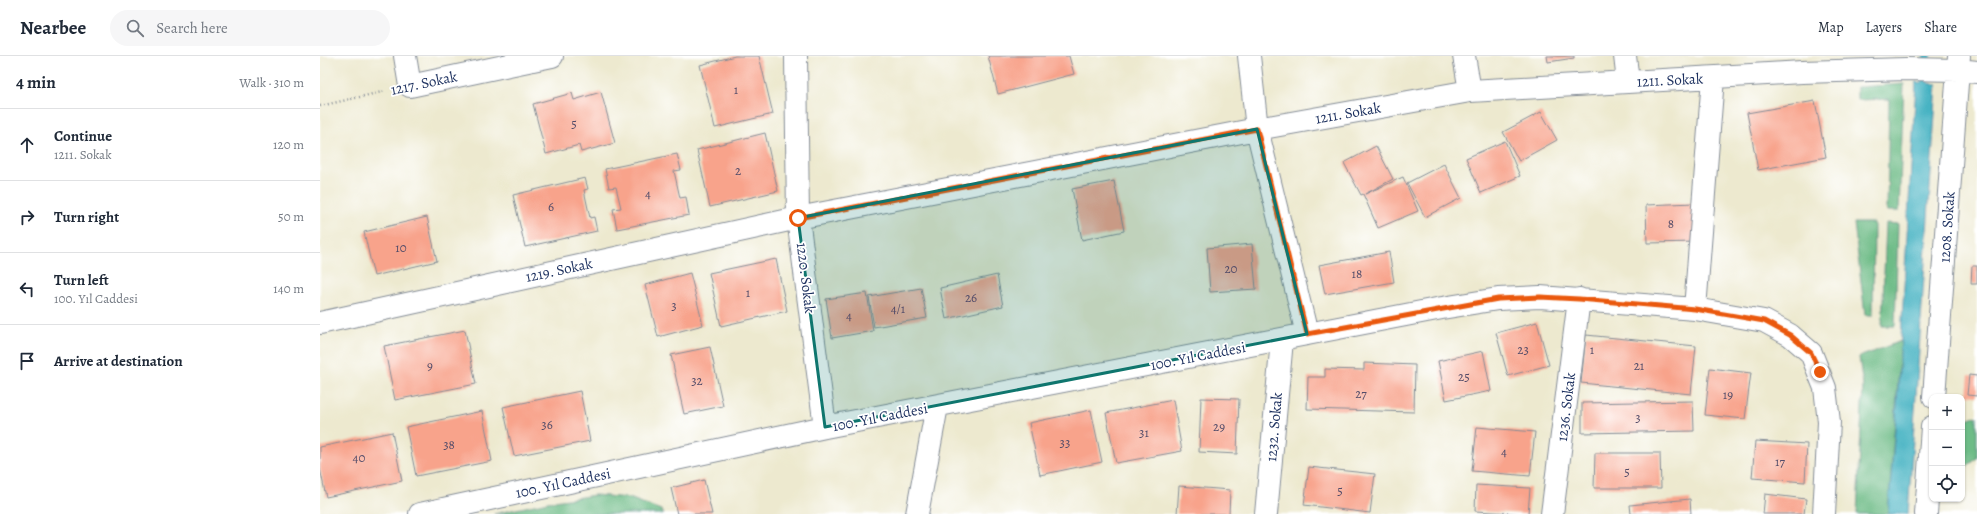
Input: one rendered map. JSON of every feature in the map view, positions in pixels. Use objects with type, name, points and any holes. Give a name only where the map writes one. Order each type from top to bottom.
[{"type":"street","points":[[405,56],[410,86]]},
{"type":"street","name":"1217. Sokak","points":[[410,86],[552,56]]},
{"type":"street","name":"1220. Sokak","points":[[796,56],[798,218],[825,427]]},
{"type":"street","points":[[1249,56],[1257,129],[1307,334]]},
{"type":"street","points":[[1464,56],[1470,91]]},
{"type":"street","points":[[1625,56],[1628,82]]},
{"type":"street","name":"1211. Sokak","points":[[798,218],[1257,129],[1470,91],[1713,78],[1801,64],[1906,70],[1965,66]]},
{"type":"street","name":"1208. Sokak","points":[[1934,394],[1965,66]]},
{"type":"street","points":[[1695,309],[1713,78]]},
{"type":"street","name":"1219. Sokak","points":[[320,323],[798,218]]},
{"type":"street","name":"100. Yıl Caddesi","points":[[420,514],[825,427],[1307,334],[1498,299],[1540,297],[1695,309],[1764,321],[1790,335],[1811,353],[1825,388],[1830,422],[1824,514]]},
{"type":"street","name":"1236. Sokak","points":[[1552,514],[1579,299]]},
{"type":"street","name":"1232. Sokak","points":[[1266,514],[1282,340]]},
{"type":"street","points":[[917,514],[937,406]]},
{"type":"street","points":[[1926,514],[1932,430]]},
{"type":"path","name":"1217. Sokak","points":[[320,106],[410,86]]},
{"type":"highlighted area","points":[[1257,129],[1307,334],[825,427],[798,218]]},
{"type":"green space","points":[[1904,84],[1899,211],[1887,211],[1889,99],[1857,100],[1857,87]]},
{"type":"green space","points":[[1854,223],[1874,223],[1873,315],[1865,315]]},
{"type":"green space","points":[[1886,223],[1898,224],[1895,326],[1882,326]]},
{"type":"green space","points":[[1901,341],[1888,514],[1857,514],[1863,386],[1859,357]]},
{"type":"green space","points":[[1977,416],[1977,458],[1967,467],[1965,467],[1965,422]]},
{"type":"green space","points":[[595,495],[629,498],[661,510],[664,514],[494,514],[548,502]]},
{"type":"water","points":[[1916,82],[1937,84],[1908,514],[1888,514],[1897,405]]},
{"type":"building","points":[[735,56],[759,56],[773,114],[715,128],[700,65]]},
{"type":"building","points":[[988,56],[1069,56],[1074,74],[998,94]]},
{"type":"building","points":[[1547,56],[1574,56],[1574,58],[1548,62]]},
{"type":"building","points":[[601,92],[615,143],[581,152],[579,145],[546,154],[533,104],[572,93],[574,100]]},
{"type":"building","points":[[1815,101],[1826,157],[1758,170],[1747,113]]},
{"type":"building","points":[[1541,112],[1557,140],[1519,161],[1503,132]]},
{"type":"building","points":[[765,133],[778,191],[710,207],[697,150]]},
{"type":"building","points":[[1505,141],[1520,176],[1481,193],[1466,158]]},
{"type":"building","points":[[1376,146],[1393,179],[1365,194],[1403,177],[1418,211],[1378,228],[1363,194],[1361,195],[1344,163]]},
{"type":"building","points":[[677,154],[681,170],[674,171],[680,198],[686,197],[689,215],[617,229],[613,209],[621,208],[616,187],[609,188],[605,169]]},
{"type":"building","points":[[1444,164],[1461,198],[1425,217],[1407,183]]},
{"type":"building","points":[[585,178],[588,189],[584,190],[590,218],[594,217],[597,231],[525,247],[513,195]]},
{"type":"building","points":[[1114,181],[1124,231],[1082,240],[1072,189]]},
{"type":"building","points":[[1694,203],[1696,242],[1647,243],[1646,205]]},
{"type":"building","points":[[427,217],[437,261],[374,276],[364,232]]},
{"type":"building","points":[[1252,244],[1256,289],[1210,292],[1207,248]]},
{"type":"building","points":[[1389,252],[1394,282],[1325,294],[1319,265]]},
{"type":"building","points":[[776,259],[787,311],[721,326],[709,273]]},
{"type":"building","points":[[1972,266],[1977,266],[1977,284],[1971,284]]},
{"type":"building","points":[[690,273],[703,325],[658,337],[645,285]]},
{"type":"building","points":[[997,275],[1003,306],[946,319],[940,288]]},
{"type":"building","points":[[921,288],[927,318],[874,327],[869,297]]},
{"type":"building","points":[[867,293],[873,331],[832,338],[826,299]]},
{"type":"building","points":[[1537,322],[1549,365],[1508,376],[1496,333]]},
{"type":"building","points":[[465,330],[476,384],[395,400],[384,346]]},
{"type":"building","points":[[1586,335],[1696,346],[1691,394],[1581,383]]},
{"type":"building","points":[[710,347],[723,406],[684,414],[671,355]]},
{"type":"building","points":[[1483,351],[1491,391],[1446,400],[1438,361]]},
{"type":"building","points":[[1364,363],[1415,365],[1414,412],[1307,409],[1308,377],[1325,377],[1325,369],[1364,370]]},
{"type":"building","points":[[1710,368],[1751,373],[1745,419],[1705,415]]},
{"type":"building","points":[[1969,375],[1977,376],[1977,396],[1967,395]]},
{"type":"building","points":[[580,391],[590,441],[514,456],[503,407]]},
{"type":"building","points":[[1201,398],[1239,399],[1237,454],[1199,452]]},
{"type":"building","points":[[1173,400],[1182,451],[1116,463],[1106,413]]},
{"type":"building","points":[[1693,401],[1694,431],[1582,433],[1582,403]]},
{"type":"building","points":[[1091,410],[1102,462],[1040,475],[1029,423]]},
{"type":"building","points":[[482,411],[492,461],[416,476],[406,427]]},
{"type":"building","points":[[1477,427],[1535,432],[1530,476],[1472,471]]},
{"type":"building","points":[[392,432],[402,481],[326,497],[320,468],[320,447]]},
{"type":"building","points":[[1755,441],[1807,444],[1805,482],[1752,478]]},
{"type":"building","points":[[1595,453],[1660,453],[1661,488],[1594,488]]},
{"type":"building","points":[[1309,467],[1375,474],[1370,513],[1304,505]]},
{"type":"building","points":[[704,480],[712,514],[677,514],[671,488]]},
{"type":"building","points":[[1476,485],[1530,488],[1528,514],[1475,511]]},
{"type":"building","points":[[1179,486],[1230,490],[1229,514],[1177,514]]},
{"type":"building","points":[[1765,494],[1806,499],[1804,514],[1763,514]]},
{"type":"building","points":[[1690,499],[1691,514],[1631,514],[1630,505]]},
{"type":"waterway","points":[[1925,93],[1927,56]]},
{"type":"route","points":[[798,218],[1257,129],[1307,334],[1442,308],[1498,299],[1540,297],[1579,299],[1695,309],[1764,321],[1790,335],[1811,353],[1820,372]]}]
